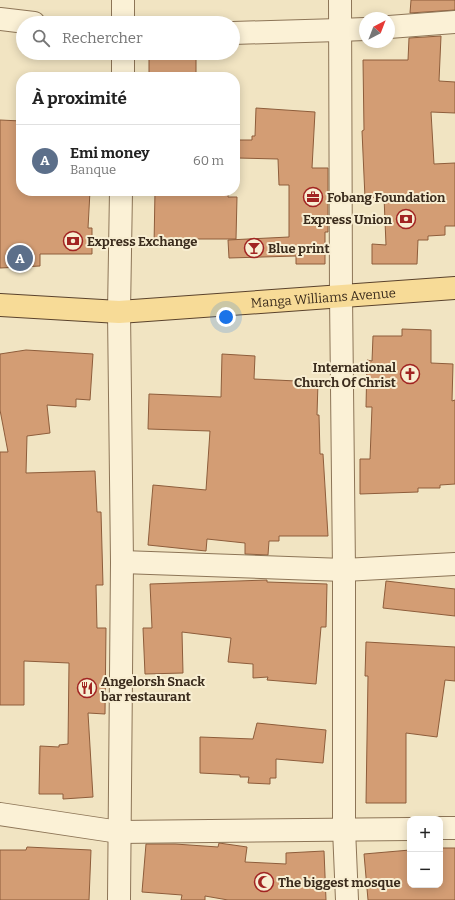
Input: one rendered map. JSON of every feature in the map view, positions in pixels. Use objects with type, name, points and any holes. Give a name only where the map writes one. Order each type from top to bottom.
[{"type":"main road","name":"Manga Williams Avenue","points":[[0,305],[119,312],[455,288]]},
{"type":"street","points":[[123,0],[123,16]]},
{"type":"street","points":[[340,0],[339,30],[344,570],[344,829],[347,900]]},
{"type":"street","points":[[0,18],[16,20]]},
{"type":"street","points":[[395,27],[455,22]]},
{"type":"street","points":[[240,33],[359,29]]},
{"type":"street","points":[[123,60],[123,72]]},
{"type":"street","points":[[119,900],[122,562],[119,312],[121,196]]},
{"type":"street","points":[[122,562],[344,570],[455,564]]},
{"type":"street","points":[[0,814],[119,832],[407,829]]},
{"type":"street","points":[[443,828],[455,828]]},
{"type":"building","points":[[411,0],[455,0],[455,10],[410,13]]},
{"type":"building","points":[[441,36],[439,81],[455,82],[455,113],[431,112],[434,164],[455,163],[455,226],[445,226],[445,235],[428,236],[428,240],[418,240],[417,264],[372,264],[372,244],[386,245],[384,197],[365,198],[362,131],[364,130],[363,60],[408,60],[409,38]]},
{"type":"building","points":[[149,60],[196,60],[196,72],[149,72]]},
{"type":"building","points":[[256,108],[315,112],[312,168],[328,168],[328,232],[325,232],[325,264],[296,264],[296,256],[229,258],[228,240],[289,237],[289,185],[279,185],[278,159],[240,158],[240,140],[252,140],[252,136],[255,136]]},
{"type":"building","points":[[0,120],[16,121],[16,196],[90,196],[88,228],[92,228],[92,254],[40,254],[40,266],[0,268]]},
{"type":"building","points":[[155,196],[237,197],[236,239],[188,239],[188,248],[154,246]]},
{"type":"building","points":[[402,329],[431,330],[431,363],[453,364],[452,401],[455,400],[455,484],[440,485],[440,488],[418,488],[418,492],[360,494],[360,459],[370,459],[372,407],[366,407],[367,360],[372,361],[373,336],[402,336]]},
{"type":"building","points":[[26,350],[93,354],[90,400],[76,399],[76,407],[47,405],[50,433],[27,436],[26,473],[95,471],[97,512],[101,512],[103,585],[96,585],[97,628],[106,628],[105,714],[88,713],[93,797],[63,799],[63,794],[39,794],[40,746],[59,747],[59,745],[68,744],[69,663],[24,661],[24,705],[0,705],[0,452],[8,452],[0,410],[0,354]]},
{"type":"building","points":[[222,354],[255,356],[254,379],[318,382],[317,415],[319,415],[320,454],[323,454],[328,536],[279,536],[279,541],[269,541],[268,555],[245,554],[245,543],[207,539],[206,551],[148,545],[153,485],[206,490],[210,431],[148,429],[149,394],[221,397]]},
{"type":"building","points":[[267,580],[267,582],[327,584],[326,627],[321,627],[316,684],[267,680],[268,677],[253,678],[253,664],[228,662],[231,638],[182,632],[183,673],[145,674],[143,628],[152,628],[150,584]]},
{"type":"building","points":[[386,581],[455,589],[455,616],[383,608]]},
{"type":"building","points":[[366,642],[455,647],[455,681],[445,680],[437,737],[406,733],[406,803],[366,803],[368,676],[365,676]]},
{"type":"building","points":[[257,723],[326,730],[323,763],[276,759],[276,778],[270,778],[270,784],[248,783],[249,777],[240,777],[240,775],[200,773],[200,737],[253,739]]},
{"type":"building","points":[[219,843],[247,847],[245,862],[286,864],[286,853],[324,851],[326,900],[228,900],[205,896],[205,900],[181,900],[182,895],[142,892],[146,844],[175,844],[218,847]]},
{"type":"building","points":[[27,847],[91,850],[89,900],[0,900],[0,850],[26,850]]},
{"type":"building","points":[[443,848],[455,848],[455,900],[368,900],[364,854],[407,850],[407,888],[443,888]]},
{"type":"place","name":"Fobang Foundation","points":[[313,197]]},
{"type":"place","name":"Express Union","points":[[406,219]]},
{"type":"place","name":"Express Exchange","points":[[73,241]]},
{"type":"place","name":"Blue print","points":[[254,248]]},
{"type":"place","name":"Emi money","points":[[20,258]]},
{"type":"place","name":"International Church Of Christ","points":[[410,374]]},
{"type":"place","name":"Angelorsh Snack bar restaurant","points":[[87,688]]},
{"type":"place","name":"The biggest mosque","points":[[264,882]]}]
